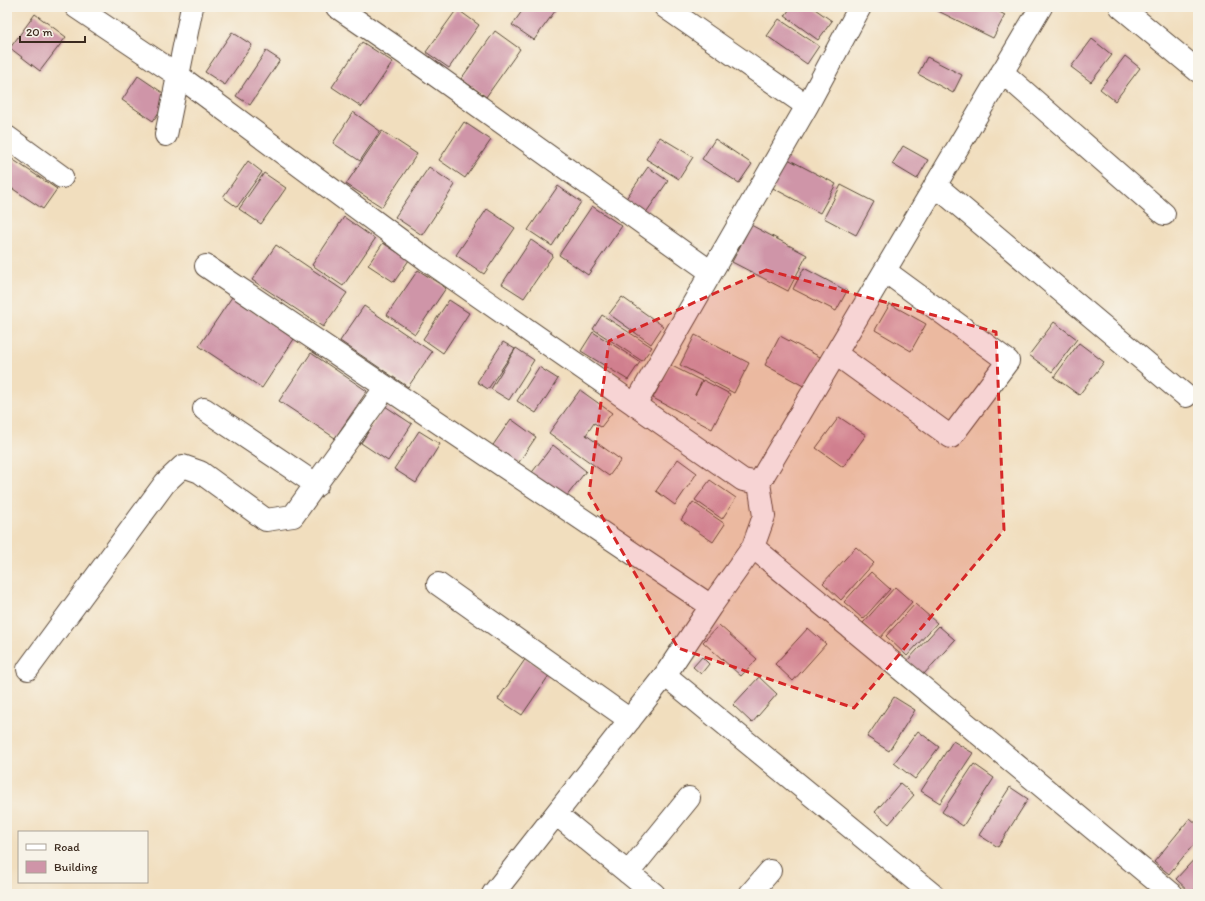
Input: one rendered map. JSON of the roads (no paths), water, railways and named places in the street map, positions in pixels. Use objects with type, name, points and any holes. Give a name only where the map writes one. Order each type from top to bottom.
[{"type":"street","points":[[76,7],[179,76],[427,260],[743,480],[759,484]]},
{"type":"street","points":[[166,136],[192,7]]},
{"type":"street","points":[[337,7],[417,62],[711,272]]},
{"type":"street","points":[[665,7],[807,106]]},
{"type":"street","points":[[635,404],[807,106],[860,7]]},
{"type":"street","points":[[493,894],[665,675],[753,547],[764,516],[759,484],[1041,7]]},
{"type":"street","points":[[1121,7],[1198,71]]},
{"type":"street","points":[[1002,72],[1164,214]]},
{"type":"street","points":[[7,137],[62,177]]},
{"type":"street","points":[[935,185],[1186,396]]},
{"type":"street","points":[[206,266],[711,606]]},
{"type":"street","points":[[836,354],[951,437],[1008,361],[885,271]]},
{"type":"street","points":[[28,669],[165,483],[183,466],[200,472],[266,520],[293,516],[317,485],[386,387]]},
{"type":"street","points":[[204,409],[317,485]]},
{"type":"street","points":[[753,547],[1172,894]]},
{"type":"street","points":[[438,584],[630,720]]},
{"type":"street","points":[[665,675],[932,894]]},
{"type":"street","points":[[628,873],[689,798]]},
{"type":"street","points":[[556,814],[654,894]]},
{"type":"street","points":[[750,894],[770,871]]}]
